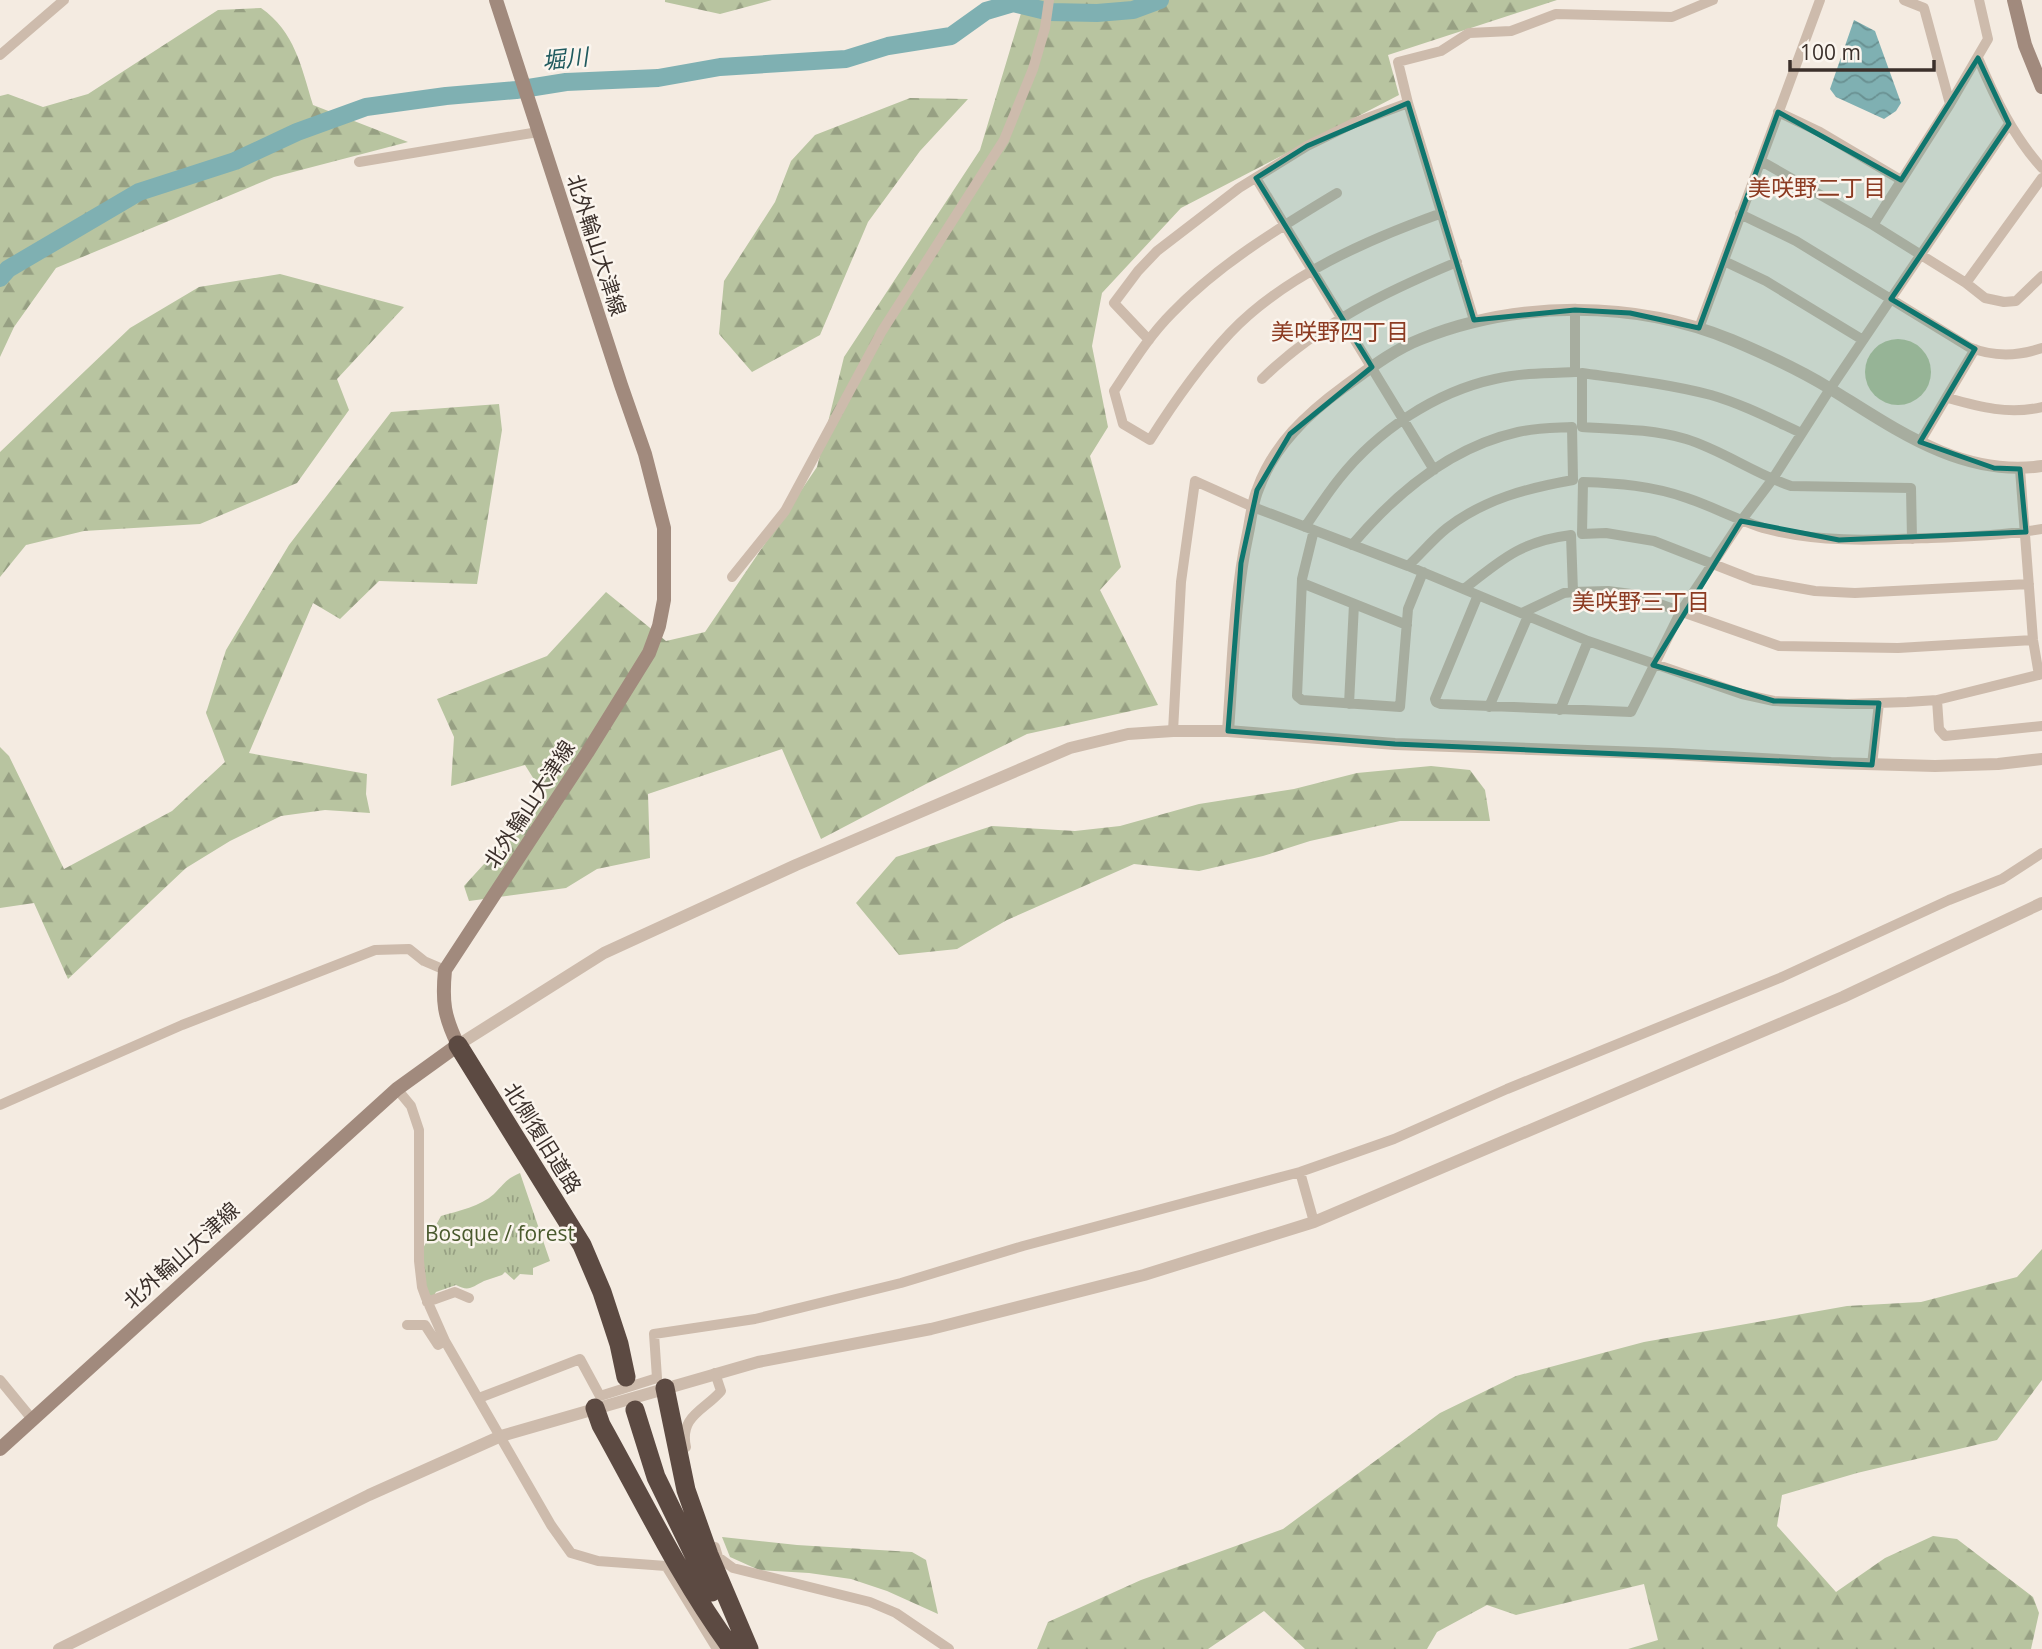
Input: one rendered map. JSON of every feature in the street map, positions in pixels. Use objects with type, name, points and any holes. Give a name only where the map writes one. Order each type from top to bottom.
[{"type":"highway","name":"北側復旧道路","points":[[458,1045],[587,1256],[619,1343],[626,1377]]},
{"type":"highway","points":[[665,1388],[686,1490],[709,1555],[749,1649]]},
{"type":"highway","points":[[595,1408],[601,1425],[712,1622],[732,1649]]},
{"type":"highway","points":[[635,1410],[656,1477],[740,1649]]},
{"type":"main road","name":"北外輪山大津線","points":[[445,970],[649,653],[659,626],[664,600],[665,541],[649,465],[496,0]]},
{"type":"main road","points":[[2014,0],[2025,45],[2042,87]]},
{"type":"main road","points":[[445,970],[443,998],[446,1020],[458,1045]]},
{"type":"main road","name":"北外輪山大津線","points":[[0,1448],[397,1089],[458,1045]]},
{"type":"street","points":[[0,55],[64,0]]},
{"type":"street","points":[[733,577],[785,511],[882,331],[1004,140],[1032,69],[1045,28],[1049,0]]},
{"type":"street","points":[[1474,320],[1398,62],[1441,51],[1469,33],[1511,31],[1556,14],[1672,17],[1713,0]]},
{"type":"street","points":[[1699,328],[1820,0]]},
{"type":"street","points":[[1904,0],[1924,8],[1950,104]]},
{"type":"street","points":[[1873,225],[1988,39],[1979,0]]},
{"type":"street","points":[[1978,58],[2009,124],[2042,168]]},
{"type":"street","points":[[1149,340],[1114,303],[1157,251],[1256,178],[1318,140],[1408,103]]},
{"type":"street","points":[[1778,112],[1820,132],[1901,180]]},
{"type":"street","points":[[1478,595],[1436,702],[1489,707],[1631,712],[1681,611],[1772,480],[1830,389],[2009,124]]},
{"type":"street","points":[[359,162],[538,132]]},
{"type":"street","points":[[1761,161],[1873,225],[1966,283],[1985,298],[2016,301],[2042,276]]},
{"type":"street","points":[[1256,178],[1434,470]]},
{"type":"street","points":[[1966,283],[2042,178]]},
{"type":"street","points":[[1337,193],[1284,225],[1205,282],[1171,313],[1114,391],[1122,424],[1150,440],[1182,389],[1231,332],[1255,310],[1356,248],[1442,213]]},
{"type":"street","points":[[1740,214],[1796,241],[1975,349],[1997,354],[2024,354],[2042,348]]},
{"type":"street","points":[[1724,261],[1766,281],[1863,340]]},
{"type":"street","points":[[1262,379],[1284,357],[1341,317],[1376,297],[1457,262]]},
{"type":"street","points":[[1573,592],[1577,535],[1579,373],[1575,310]]},
{"type":"street","points":[[1228,731],[1241,563],[1257,490],[1272,460],[1290,434],[1315,408],[1389,354],[1420,339],[1474,320],[1575,310],[1630,313],[1699,328],[1796,369],[1920,442],[1949,455],[1994,468],[2042,466]]},
{"type":"street","points":[[1920,442],[1975,349]]},
{"type":"street","points":[[1423,572],[1408,609],[1400,707],[1302,700],[1297,696],[1302,583],[1309,529],[1340,478],[1372,445],[1404,419],[1453,392],[1495,379],[1579,373],[1670,386],[1713,396],[1753,410],[1801,433]]},
{"type":"street","points":[[1948,398],[1992,410],[2027,411],[2042,407]]},
{"type":"street","points":[[1352,545],[1378,515],[1419,480],[1475,447],[1518,432],[1577,427],[1644,430],[1687,439],[1772,480],[1791,486],[1911,488],[1912,539]]},
{"type":"street","points":[[1172,731],[1181,582],[1195,481],[1253,507],[1408,566],[1588,641],[1742,694],[1774,701],[1879,703],[1937,700],[2040,675],[2033,640],[2020,469]]},
{"type":"street","points":[[1408,566],[1447,528],[1475,510],[1504,496],[1539,486],[1578,481],[1627,483],[1660,490],[1687,498],[1741,521],[1804,537],[1839,540],[1912,539],[2042,529]]},
{"type":"street","points":[[1464,589],[1503,557],[1514,552],[1550,538],[1606,533],[1654,541],[1772,585],[1815,591],[1856,593],[2029,584]]},
{"type":"street","points":[[1302,583],[1407,625]]},
{"type":"street","points":[[1489,707],[1525,614],[1564,593],[1608,591],[1631,594],[1779,646],[1898,648],[2033,640]]},
{"type":"street","points":[[1349,704],[1354,604]]},
{"type":"street","points":[[1560,710],[1588,641]]},
{"type":"street","points":[[1937,700],[1939,729],[1945,736],[2042,726]]},
{"type":"street","points":[[1872,765],[1879,703]]},
{"type":"street","points":[[458,1045],[604,953],[796,864],[1070,748],[1128,734],[1228,731],[1395,744],[1672,754],[1872,765],[1998,764],[2042,759]]},
{"type":"street","points":[[479,1398],[580,1359],[600,1396],[657,1378],[654,1334],[755,1319],[901,1283],[1023,1246],[1300,1172],[1394,1139],[1507,1089],[1782,977],[1949,900],[2002,879],[2042,853]]},
{"type":"street","points":[[59,1649],[369,1495],[501,1436],[715,1374],[815,1350],[944,1326],[1144,1275],[1314,1222],[1843,997],[2042,903]]},
{"type":"street","points":[[0,1105],[182,1025],[375,950],[409,949],[424,961],[445,970]]},
{"type":"street","points":[[397,1089],[411,1106],[419,1130],[419,1261],[422,1287],[445,1341],[551,1525],[570,1553],[598,1561],[666,1566],[718,1649]]},
{"type":"street","points":[[1300,1172],[1314,1222]]},
{"type":"street","points":[[427,1302],[456,1292],[469,1298]]},
{"type":"street","points":[[407,1325],[425,1325],[438,1345],[445,1341]]},
{"type":"street","points":[[715,1374],[721,1391],[710,1403],[697,1409],[687,1423],[684,1440],[692,1478],[718,1556],[733,1568],[749,1574],[870,1602],[896,1613],[949,1649]]},
{"type":"street","points":[[0,1380],[32,1419]]},
{"type":"highlighted area","points":[[1978,58],[2009,124],[1891,299],[1975,349],[1920,442],[1994,468],[2020,469],[2026,532],[1839,540],[1741,521],[1653,665],[1774,701],[1879,703],[1872,765],[1395,744],[1228,731],[1241,563],[1257,490],[1290,434],[1372,367],[1256,178],[1307,146],[1408,103],[1474,320],[1575,310],[1630,313],[1699,328],[1778,112],[1901,180]]},
{"type":"green space","points":[[665,0],[772,0],[720,14]]},
{"type":"green space","points":[[1025,0],[1557,0],[1388,55],[1399,95],[1181,208],[1102,293],[1092,346],[1108,427],[1090,456],[1121,567],[1100,590],[1158,705],[1027,734],[821,839],[782,749],[648,794],[650,858],[597,869],[566,888],[469,901],[464,886],[545,797],[525,765],[451,786],[454,737],[437,699],[547,656],[606,592],[666,641],[705,632],[817,467],[844,357],[980,150]]},
{"type":"green space","points":[[261,8],[273,17],[289,39],[300,63],[313,105],[408,142],[274,177],[56,268],[14,327],[0,357],[0,96],[8,94],[43,107],[88,94],[218,10]]},
{"type":"green space","points":[[910,98],[968,99],[920,151],[868,222],[820,335],[752,372],[719,334],[724,281],[775,202],[791,161],[815,135]]},
{"type":"green space","points":[[280,274],[404,307],[337,379],[349,410],[297,483],[200,524],[84,531],[26,545],[0,577],[0,452],[130,328],[199,287]]},
{"type":"green space","points":[[1898,339],[1911,341],[1921,349],[1929,359],[1929,385],[1921,395],[1911,403],[1898,405],[1885,403],[1875,395],[1867,385],[1865,372],[1867,359],[1875,349],[1885,341]]},
{"type":"green space","points":[[499,404],[502,430],[477,584],[379,581],[340,619],[313,603],[249,753],[367,774],[366,794],[370,813],[325,810],[281,816],[230,841],[186,868],[68,979],[34,903],[0,908],[0,747],[9,756],[64,869],[172,811],[225,762],[206,713],[226,650],[289,545],[391,412]]},
{"type":"green space","points":[[1431,766],[1470,770],[1485,790],[1490,821],[1400,821],[1310,841],[1263,856],[1199,871],[1134,864],[1007,920],[957,949],[899,955],[856,903],[896,857],[992,826],[1075,831],[1120,826],[1199,804],[1294,789],[1357,773]]},
{"type":"green space","name":"Bosque / forest","points":[[520,1173],[550,1261],[533,1268],[533,1275],[520,1274],[514,1280],[505,1272],[470,1288],[456,1285],[436,1292],[427,1307],[422,1250],[441,1216],[483,1202]]},
{"type":"green space","points":[[2042,1249],[2042,1380],[1997,1440],[1857,1473],[1782,1495],[1777,1526],[1836,1592],[1885,1558],[1933,1536],[1957,1539],[2033,1597],[2039,1613],[2031,1649],[1628,1649],[1658,1640],[1644,1584],[1516,1615],[1487,1605],[1437,1632],[1427,1649],[1305,1649],[1264,1611],[1208,1649],[1037,1649],[1048,1622],[1141,1580],[1283,1529],[1440,1413],[1516,1376],[1644,1342],[1847,1306],[1921,1302],[2017,1277]]},
{"type":"green space","points":[[722,1537],[912,1552],[926,1560],[938,1614],[887,1591],[851,1579],[759,1570],[730,1557]]},
{"type":"water","points":[[1854,20],[1875,31],[1901,103],[1896,111],[1884,119],[1836,97],[1830,89]]},
{"type":"waterway","name":"堀川","points":[[0,278],[8,269],[139,192],[235,161],[297,132],[366,107],[566,82],[658,78],[720,67],[846,59],[888,46],[951,36],[986,11],[1013,3],[1050,12],[1097,13],[1133,10],[1160,0]]},
{"type":"district","name":"美咲野二丁目","points":[[1817,187]]},
{"type":"district","name":"美咲野四丁目","points":[[1340,331]]},
{"type":"district","name":"美咲野三丁目","points":[[1641,601]]}]
